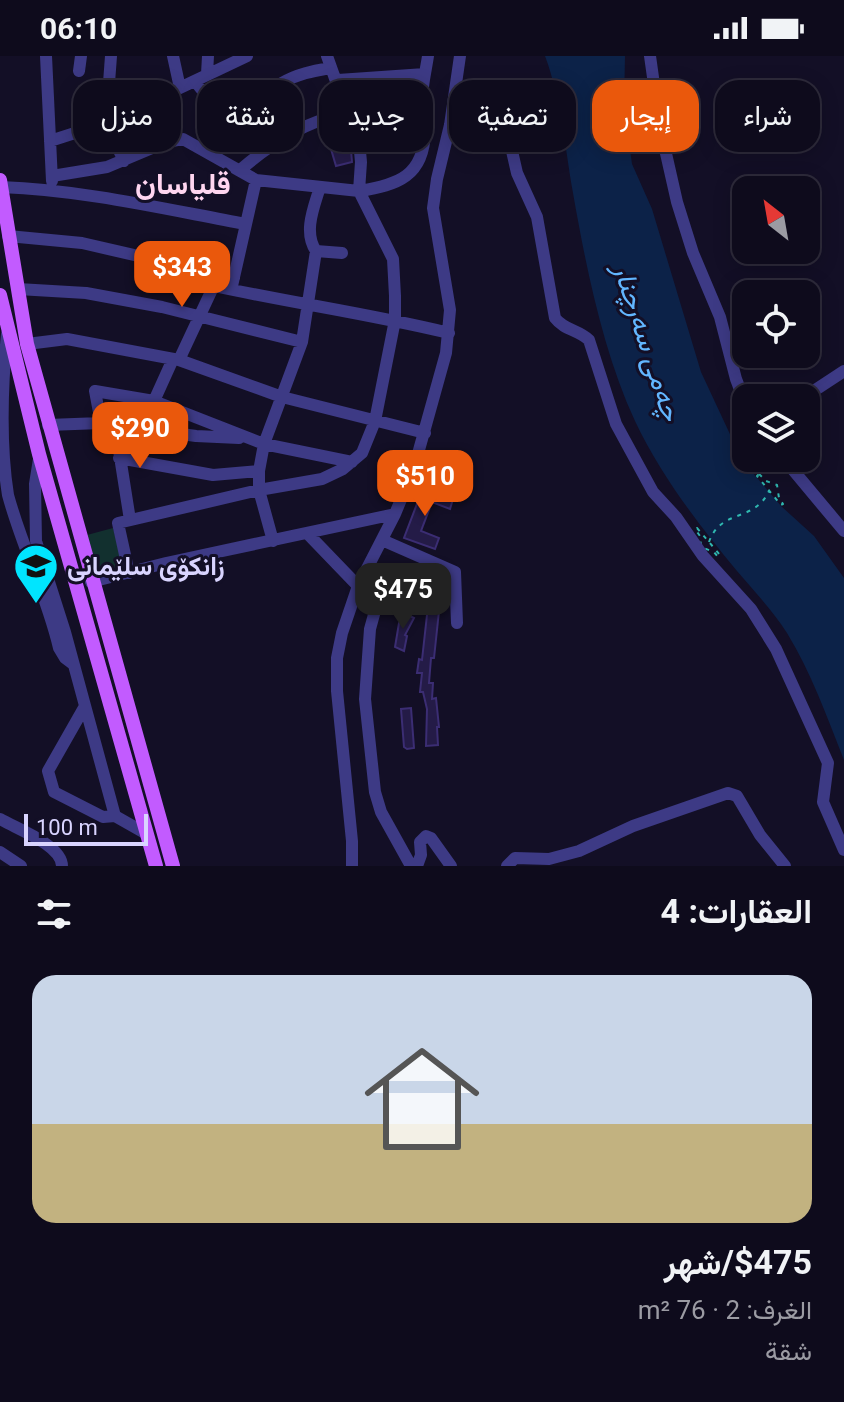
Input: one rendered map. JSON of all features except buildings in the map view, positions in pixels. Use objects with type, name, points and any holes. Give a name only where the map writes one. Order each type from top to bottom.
[{"type":"main road","points":[[0,180],[27,344],[91,582],[173,866]]},
{"type":"main road","points":[[0,295],[39,454],[151,862]]},
{"type":"street","points":[[46,56],[52,182]]},
{"type":"street","points":[[79,71],[81,56]]},
{"type":"street","points":[[109,80],[111,56]]},
{"type":"street","points":[[173,56],[178,80]]},
{"type":"street","points":[[207,74],[208,56]]},
{"type":"street","points":[[181,88],[247,56]]},
{"type":"street","points":[[424,80],[428,56]]},
{"type":"street","points":[[457,80],[460,56]]},
{"type":"street","points":[[650,56],[660,127],[677,202],[693,253],[720,317],[738,384]]},
{"type":"street","points":[[195,81],[212,102],[233,110],[251,106],[293,77],[329,62],[338,80],[425,74]]},
{"type":"street","points":[[240,170],[274,143],[319,123]]},
{"type":"street","points":[[352,866],[336,666],[342,633],[358,586],[395,514],[414,468],[449,333],[449,301],[433,208],[449,124]]},
{"type":"street","points":[[50,141],[73,134]]},
{"type":"street","points":[[1,187],[52,182],[124,161],[164,143],[183,139],[256,180],[359,191],[405,180],[411,174],[420,152]]},
{"type":"street","points":[[120,152],[124,161]]},
{"type":"street","points":[[129,573],[118,523],[259,490],[322,479],[352,462],[366,446],[375,421],[395,320],[393,259],[359,191],[359,152]]},
{"type":"street","points":[[512,152],[517,173],[537,217],[555,318],[589,340],[616,424],[650,487],[703,556],[751,609],[776,649],[828,763],[823,802],[844,850]]},
{"type":"street","points":[[232,284],[256,180]]},
{"type":"street","points":[[52,182],[246,224]]},
{"type":"street","points":[[273,541],[259,490],[259,471],[264,444],[302,342],[316,251],[310,241],[310,223],[320,187]]},
{"type":"street","points":[[8,236],[82,243],[308,306],[395,320],[449,333]]},
{"type":"street","points":[[316,251],[342,253]]},
{"type":"street","points":[[154,401],[216,280]]},
{"type":"street","points":[[18,289],[86,293],[162,307],[302,342]]},
{"type":"street","points":[[8,331],[2,435],[8,494],[59,648],[73,664]]},
{"type":"street","points":[[27,344],[67,339],[176,360],[282,397],[425,433]]},
{"type":"street","points":[[820,387],[844,371]]},
{"type":"street","points":[[130,520],[119,458],[95,391],[154,401],[264,444],[352,462]]},
{"type":"street","points":[[48,425],[108,424],[196,436],[251,439]]},
{"type":"street","points":[[39,454],[35,496],[36,541],[115,816]]},
{"type":"street","points":[[119,458],[213,475],[259,471]]},
{"type":"street","points":[[795,472],[844,531]]},
{"type":"street","points":[[91,582],[395,514]]},
{"type":"street","points":[[307,533],[358,586]]},
{"type":"street","points":[[382,540],[455,572],[457,623]]},
{"type":"street","points":[[423,590],[388,575],[372,619],[364,680],[370,730],[370,768],[381,812],[414,866],[421,855],[420,842],[426,836],[431,838],[451,866]]},
{"type":"street","points":[[85,706],[48,771],[54,792],[103,817],[115,816],[145,833]]},
{"type":"street","points":[[507,866],[515,858],[549,859],[579,851],[633,826],[728,793],[737,796],[760,835],[785,866]]},
{"type":"street","points":[[0,819],[56,850],[62,858],[62,866]]},
{"type":"street","points":[[0,852],[21,866]]},
{"type":"path","points":[[759,474],[777,485],[783,504],[769,491],[757,476],[759,474]]},
{"type":"path","points":[[709,542],[720,524],[756,509],[769,491]]},
{"type":"green space","points":[[113,528],[123,566],[97,573],[87,535]]},
{"type":"water","name":"چەمی سەرچنار","points":[[545,56],[625,56],[625,80],[592,80],[592,152],[630,152],[632,164],[652,209],[701,372],[732,439],[732,472],[752,472],[781,506],[814,536],[844,578],[844,760],[811,679],[787,633],[682,499],[635,421],[605,338],[573,193],[566,152],[576,152],[576,80],[552,80]]},
{"type":"place","name":"زانکۆی سلێمانی","points":[[36,605]]},
{"type":"district","name":"قلياسان","points":[[183,184]]}]
